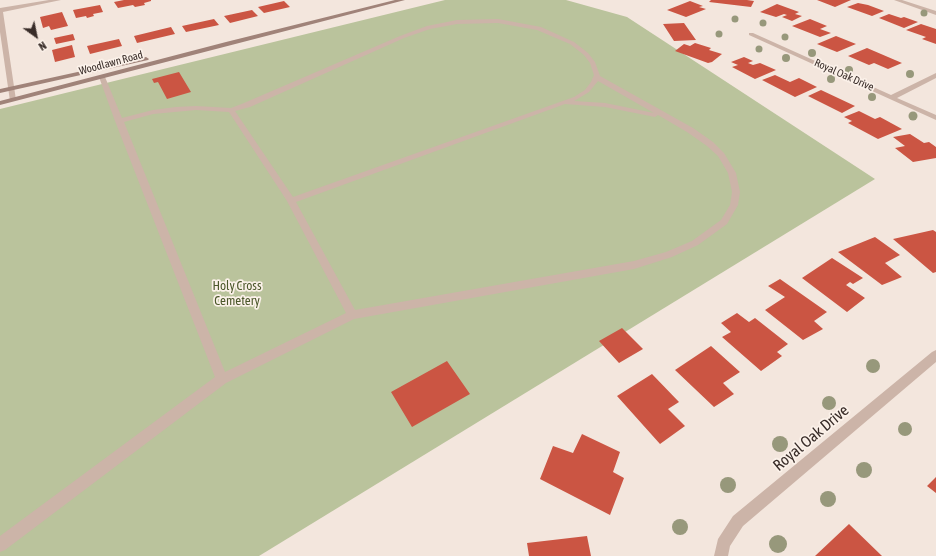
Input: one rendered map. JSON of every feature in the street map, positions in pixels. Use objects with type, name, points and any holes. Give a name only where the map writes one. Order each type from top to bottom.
[{"type":"main road","name":"Woodlawn Road","points":[[0,103],[228,43],[402,0]]},
{"type":"main road","name":"Woodlawn Road","points":[[0,91],[104,67],[228,43]]},
{"type":"street","points":[[12,100],[0,11],[58,0]]},
{"type":"street","points":[[897,0],[936,13]]},
{"type":"street","points":[[119,121],[153,112],[176,109],[196,108],[231,110],[259,100],[416,32],[441,25],[473,21],[523,25],[560,36],[577,46],[586,54],[595,68],[596,77],[592,86],[584,93],[560,104],[291,201]]},
{"type":"street","name":"Royal Oak Drive","points":[[751,34],[936,118]]},
{"type":"street","points":[[892,97],[936,75]]},
{"type":"street","points":[[102,77],[222,379]]},
{"type":"street","points":[[0,545],[222,379],[352,315],[634,265],[669,255],[695,243],[718,227],[728,217],[734,205],[735,186],[729,167],[721,155],[704,139],[596,77]]},
{"type":"street","points":[[560,104],[594,104],[622,107],[651,114],[683,126]]},
{"type":"street","points":[[231,110],[291,201],[352,315]]},
{"type":"street","name":"Royal Oak Drive","points":[[721,556],[724,544],[738,521],[936,355]]},
{"type":"green space","name":"Holy Cross Cemetery","points":[[445,0],[566,0],[627,17],[875,179],[259,556],[0,556],[0,109]]},
{"type":"building","points":[[124,0],[151,1],[144,3],[145,5],[135,7],[133,5],[118,8],[114,2]]},
{"type":"building","points":[[711,0],[754,1],[751,7],[709,2]]},
{"type":"building","points":[[817,0],[851,0],[835,7]]},
{"type":"building","points":[[284,1],[290,7],[264,13],[258,7]]},
{"type":"building","points":[[690,1],[703,6],[699,7],[706,9],[686,17],[667,10]]},
{"type":"building","points":[[858,3],[884,11],[872,16],[847,7]]},
{"type":"building","points":[[777,4],[799,12],[795,14],[802,16],[792,21],[782,17],[787,15],[784,14],[776,17],[760,12]]},
{"type":"building","points":[[100,5],[103,12],[93,14],[94,16],[87,18],[86,16],[76,18],[73,10]]},
{"type":"building","points":[[252,10],[258,16],[230,23],[224,16]]},
{"type":"building","points":[[62,12],[68,26],[51,30],[49,26],[43,28],[40,17]]},
{"type":"building","points":[[889,14],[918,22],[904,28],[879,18]]},
{"type":"building","points":[[214,19],[219,25],[186,32],[182,26]]},
{"type":"building","points":[[810,19],[827,26],[820,29],[831,33],[820,37],[792,26]]},
{"type":"building","points":[[684,23],[696,40],[674,41],[663,24]]},
{"type":"building","points":[[921,24],[936,29],[936,44],[922,39],[926,37],[906,30]]},
{"type":"building","points":[[171,27],[175,34],[137,43],[134,36]]},
{"type":"building","points":[[73,34],[75,40],[56,44],[54,38]]},
{"type":"building","points":[[836,36],[856,44],[837,52],[817,44]]},
{"type":"building","points":[[119,39],[122,46],[90,54],[87,46]]},
{"type":"building","points":[[695,43],[711,48],[709,50],[722,54],[712,62],[708,63],[675,51],[684,44],[690,46]]},
{"type":"building","points":[[72,45],[75,57],[55,62],[52,50]]},
{"type":"building","points":[[867,48],[902,63],[888,69],[874,63],[869,65],[848,56]]},
{"type":"building","points":[[744,57],[753,61],[748,63],[753,65],[760,63],[776,70],[755,79],[732,67],[738,65],[731,62]]},
{"type":"building","points":[[179,72],[191,92],[167,99],[158,82],[154,83],[152,79]]},
{"type":"building","points":[[775,75],[790,82],[799,78],[817,87],[795,97],[762,80]]},
{"type":"building","points":[[821,90],[855,106],[842,113],[808,96]]},
{"type":"building","points":[[859,111],[875,119],[880,117],[902,129],[878,139],[848,123],[852,121],[844,117]]},
{"type":"building","points":[[910,134],[924,143],[929,142],[936,147],[936,158],[913,162],[895,148],[905,146],[893,137]]},
{"type":"building","points":[[933,230],[936,232],[936,272],[933,273],[893,239]]},
{"type":"building","points":[[875,237],[900,255],[885,263],[902,277],[882,285],[838,252]]},
{"type":"building","points":[[832,258],[863,278],[853,284],[850,282],[846,285],[865,298],[847,312],[802,278]]},
{"type":"building","points":[[780,279],[827,312],[814,321],[823,329],[803,340],[765,310],[785,297],[768,286]]},
{"type":"building","points":[[737,313],[749,322],[755,318],[788,344],[777,352],[782,356],[761,371],[722,337],[731,332],[721,323]]},
{"type":"building","points":[[622,328],[643,349],[619,363],[599,341]]},
{"type":"building","points":[[711,346],[740,372],[723,383],[734,394],[714,407],[675,370]]},
{"type":"building","points":[[447,361],[470,394],[412,427],[391,392]]},
{"type":"building","points":[[652,374],[679,402],[668,409],[685,426],[660,444],[617,396]]},
{"type":"building","points":[[582,434],[620,452],[613,472],[624,478],[610,515],[540,479],[553,446],[573,453]]},
{"type":"building","points":[[936,477],[936,493],[927,486]]},
{"type":"building","points":[[849,524],[882,556],[815,556]]},
{"type":"building","points":[[587,536],[591,556],[529,556],[527,543]]}]
